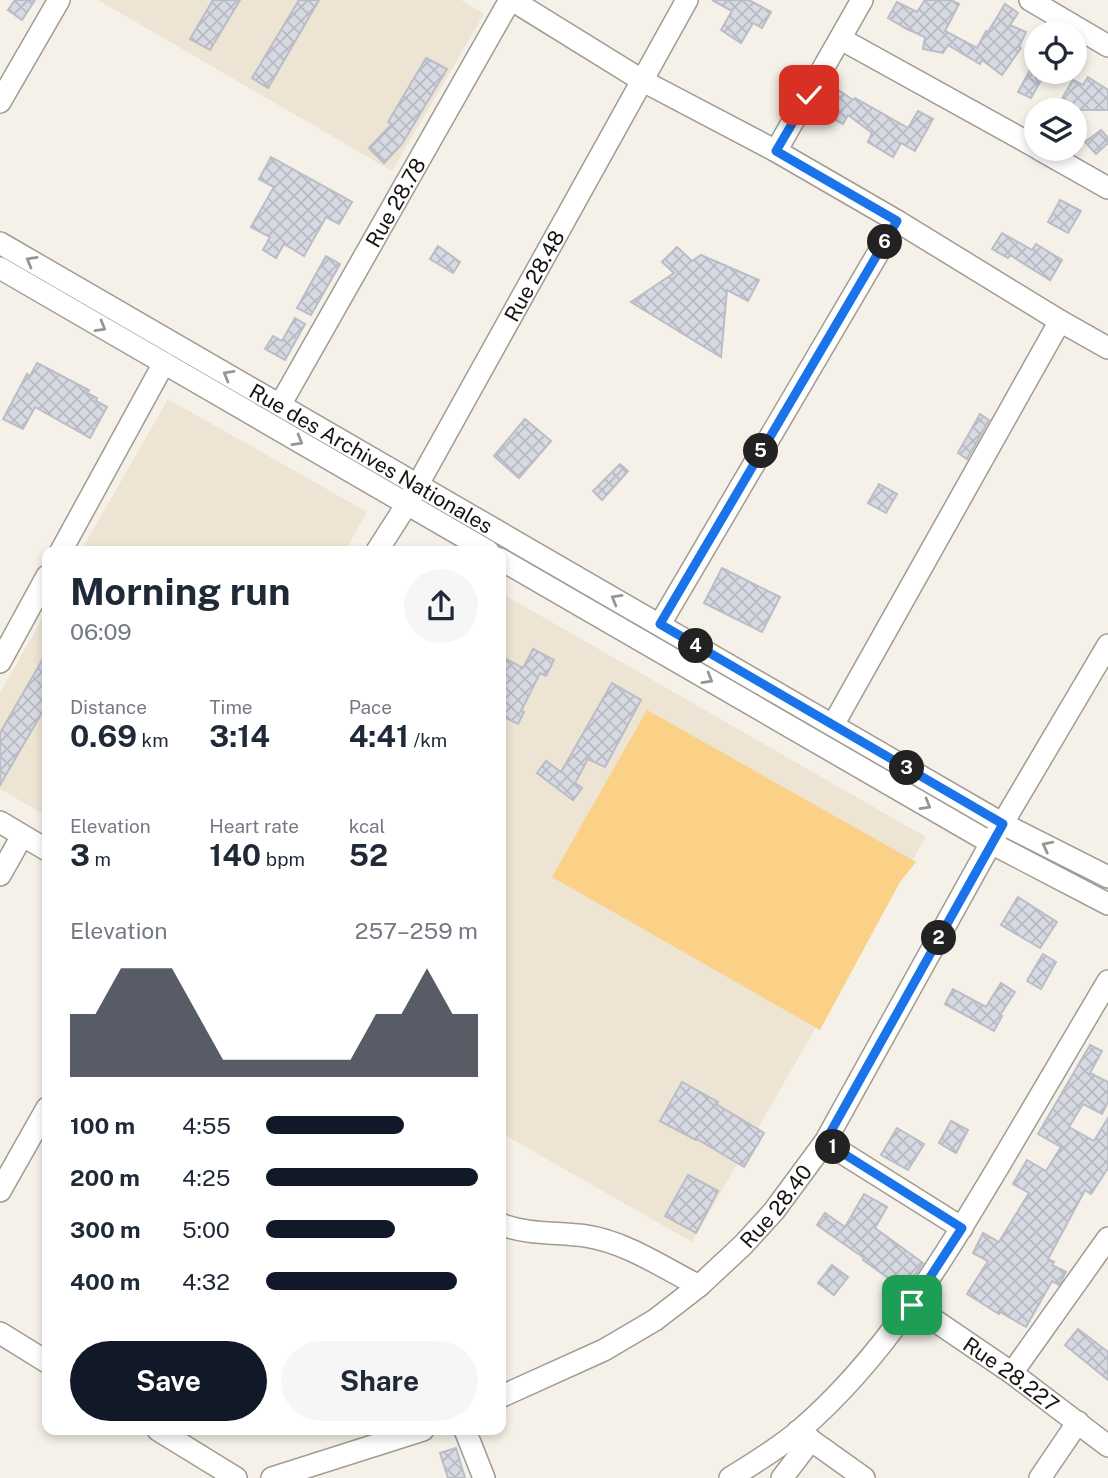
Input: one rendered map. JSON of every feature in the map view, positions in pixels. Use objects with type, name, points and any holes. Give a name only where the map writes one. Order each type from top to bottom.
[{"type":"street","points":[[0,102],[59,0]]},
{"type":"street","points":[[511,0],[643,81],[776,151],[1108,348]]},
{"type":"street","name":"Rue 28.78","points":[[280,405],[511,0]]},
{"type":"street","name":"Rue 28.48","points":[[380,546],[407,504],[687,0]]},
{"type":"street","points":[[776,151],[862,0]]},
{"type":"street","points":[[1030,0],[1108,46]]},
{"type":"street","points":[[841,39],[1024,141]]},
{"type":"street","points":[[1060,161],[1108,188]]},
{"type":"street","points":[[660,624],[897,221]]},
{"type":"street","name":"Rue des Archives Nationales","points":[[0,243],[1003,824],[1108,877]]},
{"type":"street","name":"Rue des Archives Nationales","points":[[0,268],[479,546]]},
{"type":"street","points":[[833,725],[1060,321]]},
{"type":"street","points":[[64,546],[164,363]]},
{"type":"street","name":"Rue des Archives Nationales","points":[[506,562],[991,843],[1108,904]]},
{"type":"street","points":[[0,662],[42,585]]},
{"type":"street","name":"Rue 28.40","points":[[506,1394],[604,1350],[655,1320],[699,1286],[743,1245],[774,1211],[825,1142],[991,843],[1108,645]]},
{"type":"street","points":[[0,822],[42,847]]},
{"type":"street","points":[[0,875],[22,836]]},
{"type":"street","points":[[782,1478],[805,1436],[831,1401],[912,1305],[962,1228],[1108,981]]},
{"type":"street","points":[[0,1191],[42,1117]]},
{"type":"street","points":[[825,1142],[962,1228]]},
{"type":"street","points":[[506,1225],[538,1233],[587,1236],[606,1241],[699,1286]]},
{"type":"street","points":[[1013,1373],[1105,1250]]},
{"type":"street","name":"Rue 28.227","points":[[912,1305],[1013,1373],[1108,1446]]},
{"type":"street","points":[[0,1333],[42,1359]]},
{"type":"street","points":[[1040,1478],[1078,1422]]},
{"type":"street","points":[[166,1435],[236,1478]]},
{"type":"street","points":[[272,1478],[407,1435]]},
{"type":"street","points":[[467,1435],[484,1478]]},
{"type":"street","points":[[730,1478],[805,1436]]},
{"type":"street","points":[[805,1436],[864,1478]]},
{"type":"shaded area","points":[[98,0],[461,0],[484,14],[392,171]]},
{"type":"shaded area","points":[[168,399],[367,512],[348,546],[84,546]]},
{"type":"shaded area","points":[[506,596],[926,837],[692,1242],[506,1136]]},
{"type":"shaded area","points":[[42,619],[42,813],[0,789],[0,693]]},
{"type":"shaded area","points":[[647,710],[916,862],[900,882],[820,1030],[552,877]]},
{"type":"building","points":[[15,0],[35,0],[22,20],[8,10]]},
{"type":"building","points":[[213,0],[240,0],[210,50],[190,39]]},
{"type":"building","points":[[299,0],[319,0],[268,88],[252,78]]},
{"type":"building","points":[[712,0],[749,0],[771,12],[762,28],[753,23],[741,43],[721,30],[732,11]]},
{"type":"building","points":[[925,0],[951,0],[959,4],[945,31],[977,48],[1005,4],[1018,13],[1010,25],[1024,31],[1019,47],[1021,48],[1002,75],[982,60],[980,64],[948,45],[943,53],[923,49],[925,37],[888,18],[897,2],[917,12]]},
{"type":"building","points":[[426,58],[447,69],[402,144],[384,163],[369,148],[392,124],[388,122]]},
{"type":"building","points":[[1087,79],[1108,90],[1108,110],[1087,110],[1087,98],[1062,98],[1071,84],[1087,84]]},
{"type":"building","points":[[1024,81],[1024,84],[1039,84],[1031,98],[1018,92]]},
{"type":"building","points":[[830,84],[853,100],[855,98],[908,128],[918,111],[933,119],[915,151],[901,143],[893,157],[868,142],[872,133],[848,115],[843,124],[815,109]]},
{"type":"building","points":[[1101,130],[1108,138],[1108,143],[1096,154],[1087,140]]},
{"type":"building","points":[[271,157],[352,202],[339,224],[326,217],[304,256],[284,244],[276,258],[263,250],[270,237],[251,227],[274,187],[259,179]]},
{"type":"building","points":[[1060,200],[1081,211],[1068,233],[1048,222]]},
{"type":"building","points":[[1002,233],[1032,250],[1036,244],[1062,260],[1050,280],[1010,255],[1008,258],[992,249]]},
{"type":"building","points":[[438,246],[460,262],[453,273],[430,259]]},
{"type":"building","points":[[677,247],[692,261],[701,255],[759,280],[748,301],[727,290],[721,357],[631,302],[674,273],[662,262]]},
{"type":"building","points":[[326,256],[340,264],[311,315],[297,308]]},
{"type":"building","points":[[295,318],[305,324],[285,360],[265,349],[273,336],[282,341]]},
{"type":"building","points":[[37,363],[89,390],[87,393],[107,407],[90,438],[35,407],[23,429],[3,419],[27,374],[30,376]]},
{"type":"building","points":[[980,414],[989,420],[967,459],[958,453]]},
{"type":"building","points":[[525,419],[551,441],[519,478],[494,456]]},
{"type":"building","points":[[620,464],[628,471],[602,500],[593,491]]},
{"type":"building","points":[[879,484],[897,494],[886,513],[868,503]]},
{"type":"building","points":[[722,568],[780,597],[762,632],[704,603]]},
{"type":"building","points":[[533,649],[554,660],[546,676],[540,673],[521,711],[524,712],[518,724],[506,718],[506,659],[523,668]]},
{"type":"building","points":[[42,661],[42,713],[0,785],[0,733]]},
{"type":"building","points":[[612,683],[641,700],[605,767],[588,759],[575,783],[582,788],[573,800],[537,773],[546,761],[561,772]]},
{"type":"building","points":[[1018,897],[1057,922],[1040,948],[1001,925]]},
{"type":"building","points":[[1043,954],[1056,962],[1041,989],[1027,981]]},
{"type":"building","points":[[1001,983],[1015,992],[1000,1015],[1002,1016],[994,1031],[945,1004],[953,989],[986,1007]]},
{"type":"building","points":[[1090,1045],[1102,1051],[1090,1073],[1108,1082],[1108,1102],[1102,1114],[1083,1104],[1069,1127],[1094,1141],[1108,1118],[1108,1168],[1091,1194],[1085,1190],[1048,1259],[1054,1262],[1052,1265],[1066,1272],[1059,1285],[1052,1281],[1026,1327],[967,1294],[988,1261],[973,1253],[983,1233],[999,1242],[1029,1193],[1013,1184],[1027,1160],[1046,1171],[1061,1147],[1038,1134]]},
{"type":"building","points":[[682,1082],[764,1133],[744,1167],[660,1121]]},
{"type":"building","points":[[951,1121],[968,1130],[956,1153],[939,1143]]},
{"type":"building","points":[[897,1128],[924,1144],[908,1170],[881,1155]]},
{"type":"building","points":[[688,1175],[718,1191],[696,1233],[665,1216]]},
{"type":"building","points":[[864,1194],[887,1207],[875,1228],[923,1263],[905,1290],[817,1225],[825,1213],[845,1227]]},
{"type":"building","points":[[832,1265],[848,1277],[834,1295],[818,1283]]},
{"type":"building","points":[[1078,1329],[1108,1352],[1108,1380],[1065,1345]]},
{"type":"building","points":[[456,1448],[465,1478],[448,1478],[440,1453]]},
{"type":"route","points":[[809,95],[776,151],[897,221],[660,624],[1003,824],[825,1142],[962,1228],[912,1305]]}]
